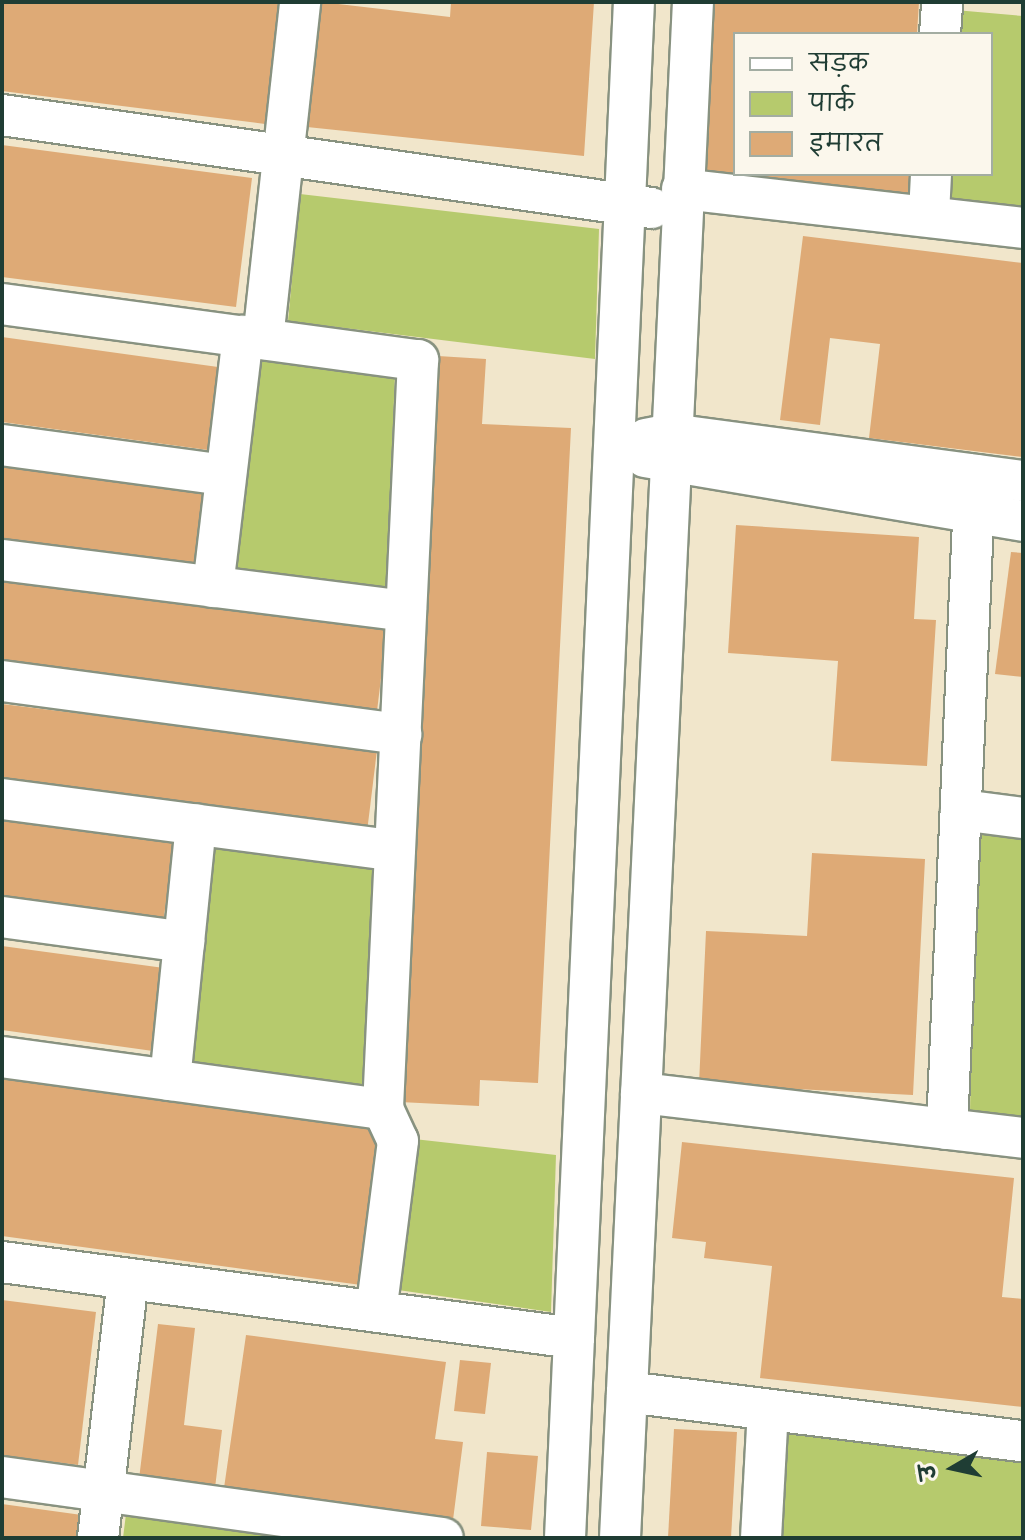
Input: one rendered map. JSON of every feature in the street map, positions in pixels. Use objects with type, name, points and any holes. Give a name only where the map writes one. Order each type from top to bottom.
[{"type":"street","points":[[213,587],[224,475],[253,338],[300,2]]},
{"type":"street","points":[[565,1538],[634,2]]},
{"type":"street","points":[[620,1538],[681,200],[693,2]]},
{"type":"street","points":[[940,32],[942,2]]},
{"type":"street","points":[[2,115],[279,150],[624,206],[681,200],[929,214],[1023,228]]},
{"type":"street","points":[[929,214],[931,176]]},
{"type":"street","points":[[2,304],[418,360],[383,1109],[398,1141],[376,1312]]},
{"type":"street","points":[[2,445],[224,475]]},
{"type":"street","points":[[615,446],[1023,481]]},
{"type":"street","points":[[670,450],[973,515],[1023,521]]},
{"type":"street","points":[[947,1129],[975,475]]},
{"type":"street","points":[[2,560],[406,611]]},
{"type":"street","points":[[2,681],[401,734]]},
{"type":"street","points":[[2,799],[395,851]]},
{"type":"street","points":[[961,810],[1023,818]]},
{"type":"street","points":[[170,1080],[196,824]]},
{"type":"street","points":[[2,917],[184,942]]},
{"type":"street","points":[[2,1057],[383,1109]]},
{"type":"street","points":[[641,1093],[1023,1138]]},
{"type":"street","points":[[2,1262],[574,1338]]},
{"type":"street","points":[[98,1538],[128,1279]]},
{"type":"street","points":[[627,1392],[1023,1441]]},
{"type":"street","points":[[761,1538],[768,1410]]},
{"type":"street","points":[[2,1477],[350,1532],[443,1538]]},
{"type":"green space","points":[[955,10],[1023,16],[1023,212],[943,201],[944,176],[993,176],[993,32],[954,32]]},
{"type":"green space","points":[[300,194],[599,229],[595,359],[288,321]]},
{"type":"green space","points":[[250,356],[395,375],[386,593],[225,572]]},
{"type":"green space","points":[[975,829],[1023,836],[1023,1121],[970,1114]]},
{"type":"green space","points":[[204,840],[373,863],[364,1087],[181,1065]]},
{"type":"green space","points":[[414,1139],[556,1155],[551,1312],[391,1289]]},
{"type":"green space","points":[[785,1426],[1023,1457],[1023,1538],[777,1538]]},
{"type":"green space","points":[[126,1514],[325,1538],[123,1538]]},
{"type":"building","points":[[2,2],[280,2],[265,124],[2,91]]},
{"type":"building","points":[[321,2],[450,17],[451,2],[594,2],[584,156],[307,127]]},
{"type":"building","points":[[712,2],[919,2],[917,32],[733,32],[733,176],[915,176],[913,200],[697,181]]},
{"type":"building","points":[[2,145],[252,178],[236,307],[2,277]]},
{"type":"building","points":[[803,236],[1023,263],[1023,457],[869,438],[880,344],[830,338],[820,425],[780,420]]},
{"type":"building","points":[[2,337],[218,367],[208,450],[2,422]]},
{"type":"building","points":[[438,356],[486,359],[482,424],[571,428],[538,1083],[480,1080],[479,1106],[400,1102]]},
{"type":"building","points":[[2,458],[211,487],[200,570],[2,543]]},
{"type":"building","points":[[736,525],[919,537],[914,619],[936,620],[927,766],[831,761],[838,661],[728,653]]},
{"type":"building","points":[[1011,552],[1023,553],[1023,677],[995,674]]},
{"type":"building","points":[[2,581],[387,629],[377,711],[2,664]]},
{"type":"building","points":[[2,704],[377,750],[367,832],[2,787]]},
{"type":"building","points":[[2,817],[174,841],[163,924],[2,902]]},
{"type":"building","points":[[812,853],[925,859],[913,1095],[699,1084],[706,931],[807,936]]},
{"type":"building","points":[[2,946],[164,968],[153,1051],[2,1030]]},
{"type":"building","points":[[2,1078],[380,1131],[361,1285],[2,1236]]},
{"type":"building","points":[[682,1142],[1014,1178],[1002,1297],[1023,1299],[1023,1407],[760,1378],[772,1266],[704,1258],[706,1242],[672,1238]]},
{"type":"building","points":[[2,1300],[96,1312],[78,1465],[2,1455]]},
{"type":"building","points":[[158,1324],[195,1328],[184,1425],[222,1430],[215,1488],[139,1479]]},
{"type":"building","points":[[246,1335],[446,1362],[435,1439],[463,1442],[453,1520],[224,1488]]},
{"type":"building","points":[[460,1360],[491,1363],[485,1414],[454,1411]]},
{"type":"building","points":[[674,1429],[737,1432],[731,1538],[668,1538]]},
{"type":"building","points":[[487,1452],[538,1456],[531,1530],[481,1526]]},
{"type":"building","points":[[2,1504],[89,1516],[86,1538],[2,1538]]}]
